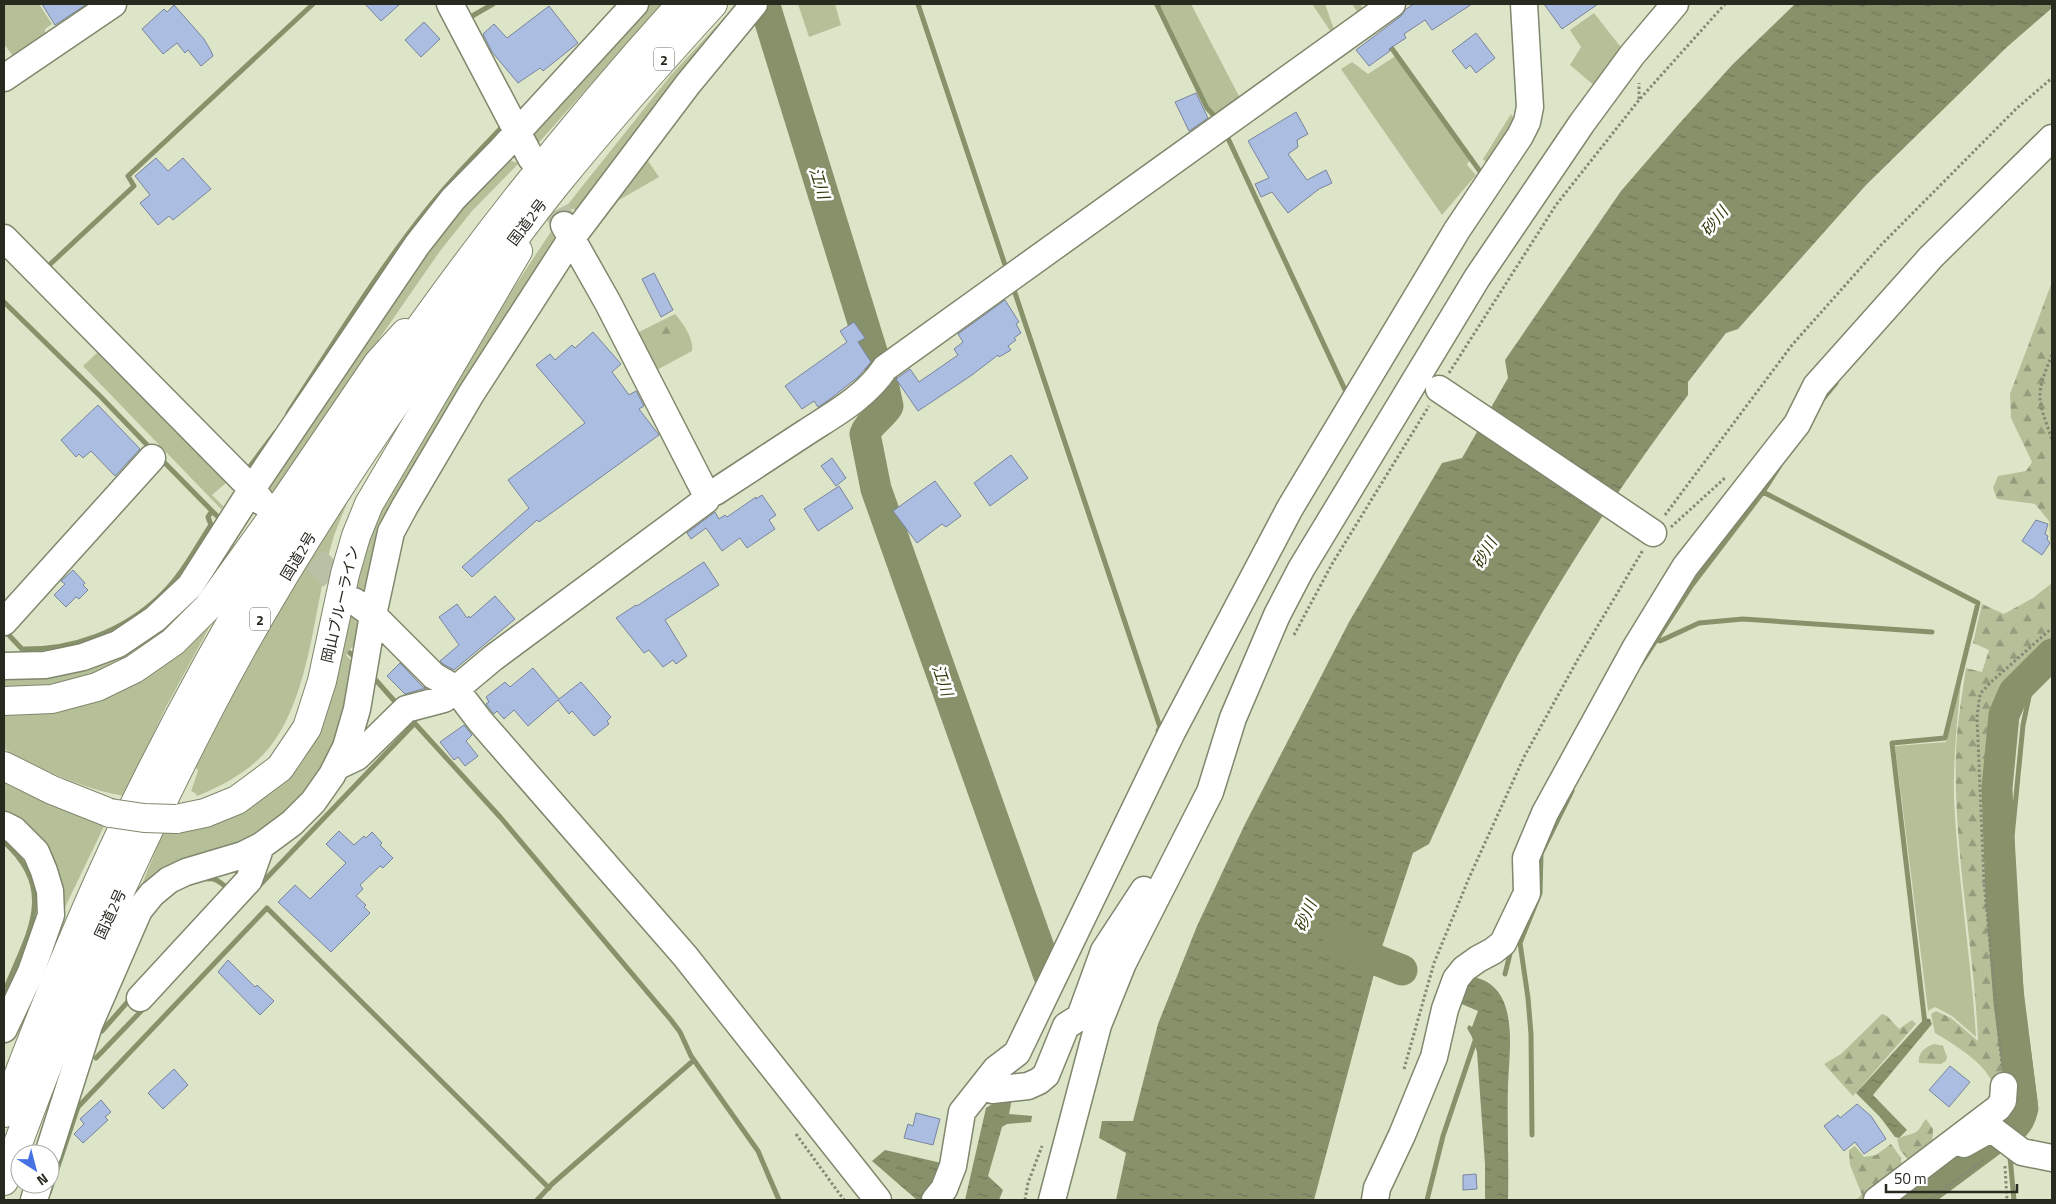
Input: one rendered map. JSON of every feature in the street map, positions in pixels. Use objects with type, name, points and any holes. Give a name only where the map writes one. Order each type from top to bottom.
[{"type":"main road","name":"国道2号","points":[[4,1113],[26,1052],[77,930],[124,828],[185,707],[240,608],[306,497],[378,388],[491,230],[631,59],[681,4]]},
{"type":"main road","name":"国道2号","points":[[4,1180],[48,1060],[98,940],[146,835],[207,713],[260,618],[323,514],[397,400],[500,259],[558,183],[713,4]]},
{"type":"main road","name":"岡山ブルーライン","points":[[4,766],[52,790],[110,813],[144,818],[176,819],[204,813],[237,800],[280,768],[307,728],[322,681],[356,536],[369,504],[558,183]]},
{"type":"main road","points":[[4,701],[52,700],[97,687],[134,669],[173,642],[208,607],[285,500],[378,363],[453,281]]},
{"type":"street","points":[[4,78],[112,4]]},
{"type":"street","points":[[450,4],[531,158]]},
{"type":"street","points":[[4,666],[45,665],[83,657],[118,644],[155,619],[190,586],[258,495],[417,246],[453,199],[518,132],[634,4]]},
{"type":"street","points":[[51,1144],[88,1026],[140,910],[152,894],[170,880],[186,872],[243,855],[261,846],[292,823],[313,802],[336,767],[346,747],[357,709],[364,608],[391,532],[405,506],[566,229],[754,4]]},
{"type":"street","points":[[706,494],[715,492],[837,412],[864,392],[878,379],[885,368],[1392,4]]},
{"type":"street","points":[[935,1200],[944,1189],[953,1166],[962,1112],[996,1069],[1017,1053],[1172,732],[1290,508],[1457,230],[1520,136],[1527,122],[1530,107],[1524,4]]},
{"type":"street","points":[[1052,1200],[1098,1025],[1123,963],[1210,792],[1233,718],[1277,615],[1301,569],[1477,278],[1582,122],[1632,55],[1675,4]]},
{"type":"street","points":[[1375,1200],[1377,1188],[1402,1135],[1434,1058],[1445,1010],[1456,979],[1464,969],[1478,959],[1494,952],[1503,943],[1527,893],[1526,858],[1545,813],[1636,647],[1685,567],[1797,424],[1816,386],[1931,257],[2044,151]]},
{"type":"street","points":[[336,767],[357,757],[403,712],[439,701],[706,500],[706,494],[608,303],[566,229]]},
{"type":"street","points":[[4,238],[258,495]]},
{"type":"street","points":[[1439,389],[1648,530]]},
{"type":"street","points":[[4,622],[152,458]]},
{"type":"street","points":[[364,608],[434,676],[455,688],[480,721],[685,956],[878,1200]]},
{"type":"street","points":[[4,824],[14,830],[36,852],[50,891],[51,915],[31,972],[4,1029]]},
{"type":"street","points":[[140,998],[248,880],[261,846]]},
{"type":"street","points":[[985,1084],[992,1090],[1028,1086],[1046,1075],[1066,1026],[1080,1017],[1104,951],[1166,857],[1180,852]]},
{"type":"street","points":[[1877,1200],[1998,1108],[2003,1101],[2004,1086]]},
{"type":"street","points":[[1936,1156],[1949,1152],[1988,1131],[2004,1139],[2022,1152],[2052,1158]]},
{"type":"path","points":[[1292,639],[1332,564],[1439,389],[1556,205],[1639,100],[1725,4]]},
{"type":"path","points":[[2052,355],[2041,382],[2039,400],[2052,439]]},
{"type":"path","points":[[2004,1086],[1984,883],[1977,717],[1980,694],[2052,628]]},
{"type":"path","points":[[1929,1200],[1994,1152],[2004,1139]]},
{"type":"path","points":[[2004,1139],[2008,1200]]},
{"type":"green space","points":[[4,4],[39,4],[52,24],[45,29],[49,39],[18,63],[4,44]]},
{"type":"green space","points":[[646,4],[662,4],[534,148],[529,130]]},
{"type":"green space","points":[[737,4],[746,4],[579,210],[565,208],[671,75]]},
{"type":"green space","points":[[798,4],[835,4],[841,25],[809,37]]},
{"type":"green space","points":[[1162,4],[1191,4],[1241,100],[1333,35],[1312,4],[1325,4],[1336,35],[1360,16],[1352,4],[1360,4],[1364,10],[1363,17],[1220,119],[1211,111],[1159,6]]},
{"type":"green space","points":[[1594,13],[1623,50],[1596,87],[1570,65],[1581,47],[1570,30]]},
{"type":"green space","points":[[1397,55],[1470,159],[1467,165],[1476,175],[1442,215],[1341,69],[1352,62],[1368,74]]},
{"type":"green space","points":[[1511,114],[1520,126],[1493,170],[1483,159]]},
{"type":"green space","points":[[644,155],[659,177],[619,200],[584,245],[584,239]]},
{"type":"green space","points":[[503,162],[519,163],[472,211],[440,251],[269,500],[264,493],[436,232]]},
{"type":"green space","points":[[554,227],[558,242],[369,588],[353,593],[355,576],[384,499],[488,327]]},
{"type":"green space","points":[[2052,282],[2052,572],[2049,521],[2035,504],[1997,499],[1993,488],[1998,476],[2026,471],[2032,462],[2011,418],[2010,394]]},
{"type":"green space","points":[[675,314],[690,336],[692,351],[651,373],[633,335]]},
{"type":"green space","points":[[672,322],[678,322],[682,328],[678,334],[668,340],[657,339],[658,332]]},
{"type":"green space","points":[[99,351],[232,480],[237,495],[226,483],[212,495],[224,507],[221,509],[83,366]]},
{"type":"green space","points":[[348,500],[331,546],[302,678],[294,704],[283,728],[269,748],[254,764],[227,782],[197,796],[191,791],[198,771],[194,764],[300,573]]},
{"type":"green space","points":[[231,540],[237,547],[212,583],[158,639],[92,678],[58,687],[4,691],[4,671],[100,659]]},
{"type":"green space","points":[[244,571],[210,626],[166,707],[124,796],[92,789],[47,771],[4,749],[4,710],[71,703]]},
{"type":"green space","points":[[2052,583],[2052,648],[2009,690],[1997,715],[1992,789],[1997,906],[2008,1025],[2018,1103],[2015,1113],[2005,1123],[2002,1120],[1996,1093],[1990,1078],[1980,1065],[1965,1052],[1935,1033],[1931,1014],[1936,1011],[1951,1018],[1978,1041],[1958,825],[1956,752],[1966,668],[1982,672],[1989,650],[1973,643],[1982,604],[2004,614],[2033,598]]},
{"type":"green space","points":[[345,613],[363,624],[358,653],[352,647],[346,655],[356,666],[337,752],[285,821],[134,904],[164,830],[273,789]]},
{"type":"green space","points":[[1961,682],[1955,756],[1954,800],[1958,860],[1976,1037],[1952,1016],[1935,1007],[1928,1011],[1895,746],[1946,742]]},
{"type":"green space","points":[[4,778],[106,822],[58,922],[4,816]]},
{"type":"green space","points":[[1882,1014],[1887,1016],[1899,1029],[1912,1020],[1916,1024],[1853,1096],[1824,1064],[1841,1054]]},
{"type":"green space","points":[[1935,1044],[1943,1046],[1947,1057],[1946,1061],[1941,1064],[1919,1063],[1919,1056],[1923,1050]]},
{"type":"green space","points":[[1926,1119],[1933,1129],[1932,1147],[1912,1164],[1900,1150],[1897,1139],[1916,1132]]},
{"type":"green space","points":[[1983,1140],[1901,1200],[1887,1200],[1906,1186]]},
{"type":"green space","points":[[1891,1144],[1901,1158],[1902,1172],[1870,1200],[1855,1200],[1862,1195],[1850,1165],[1849,1150],[1855,1146],[1864,1157],[1876,1155]]},
{"type":"water","name":"砂川","points":[[1795,4],[2052,4],[2052,8],[2007,47],[1866,185],[1738,329],[1726,333],[1688,382],[1688,395],[1642,458],[1578,554],[1537,621],[1506,678],[1429,844],[1413,853],[1378,959],[1314,1200],[1116,1200],[1126,1153],[1099,1138],[1102,1121],[1133,1121],[1158,1024],[1197,926],[1245,824],[1349,622],[1442,463],[1462,458],[1508,378],[1505,360],[1621,191],[1732,65]]},
{"type":"water","points":[[1468,977],[1481,979],[1497,990],[1504,1002],[1508,1017],[1510,1046],[1508,1200],[1485,1200],[1485,1164],[1477,1052],[1467,1028],[1469,1025],[1472,1027],[1478,1011],[1457,1002]]},
{"type":"water","points":[[1925,1018],[1930,1019],[1932,1024],[1873,1095],[1907,1130],[1899,1138],[1895,1137],[1880,1117],[1856,1093]]},
{"type":"water","points":[[1003,1097],[1012,1098],[1009,1114],[1032,1116],[1031,1122],[1007,1124],[1002,1127],[988,1176],[1003,1190],[999,1200],[965,1200],[986,1108]]},
{"type":"water","points":[[885,1150],[946,1164],[926,1200],[917,1200],[872,1161]]},
{"type":"building","points":[[42,4],[87,4],[55,25]]},
{"type":"building","points":[[365,4],[400,4],[381,21]]},
{"type":"building","points":[[1414,4],[1472,4],[1432,30],[1425,20],[1404,34],[1406,38],[1369,66],[1356,50]]},
{"type":"building","points":[[1544,4],[1598,4],[1562,29]]},
{"type":"building","points":[[174,5],[204,39],[211,51],[213,56],[201,66],[188,50],[185,53],[177,43],[163,54],[142,29],[164,9],[167,12]]},
{"type":"building","points":[[549,6],[578,43],[543,71],[540,68],[518,83],[492,52],[483,34],[494,24],[507,38]]},
{"type":"building","points":[[424,22],[440,39],[421,57],[405,40]]},
{"type":"building","points":[[1476,33],[1495,58],[1476,73],[1470,65],[1466,69],[1452,51]]},
{"type":"building","points":[[1196,93],[1208,118],[1189,131],[1175,102]]},
{"type":"building","points":[[1296,112],[1308,134],[1297,140],[1298,147],[1288,154],[1307,180],[1326,170],[1332,183],[1319,189],[1288,213],[1272,192],[1261,197],[1255,184],[1269,178],[1248,141]]},
{"type":"building","points":[[156,158],[168,171],[183,158],[211,189],[173,220],[169,216],[158,225],[140,203],[150,195],[135,176]]},
{"type":"building","points":[[654,273],[673,310],[661,317],[642,279]]},
{"type":"building","points":[[1005,300],[1019,322],[1016,324],[1021,333],[1008,346],[1011,350],[999,357],[998,355],[918,411],[896,379],[910,369],[919,382],[958,355],[954,349],[963,342],[958,334]]},
{"type":"building","points":[[854,322],[865,338],[858,342],[871,362],[858,377],[830,399],[818,407],[814,401],[802,409],[785,386],[847,342],[840,331]]},
{"type":"building","points":[[593,332],[621,364],[612,372],[629,395],[636,391],[644,406],[639,409],[659,435],[539,522],[537,520],[472,577],[462,567],[529,508],[508,480],[585,423],[536,365],[550,354],[555,360],[572,345],[575,348]]},
{"type":"building","points":[[98,405],[140,449],[115,476],[91,451],[83,458],[79,454],[76,457],[61,440]]},
{"type":"building","points":[[1011,455],[1028,478],[990,506],[974,483]]},
{"type":"building","points":[[832,458],[846,478],[836,486],[821,466]]},
{"type":"building","points":[[935,481],[961,516],[946,527],[942,524],[917,543],[893,511]]},
{"type":"building","points":[[839,486],[853,508],[818,531],[804,509]]},
{"type":"building","points":[[762,495],[776,515],[769,520],[775,529],[747,548],[740,538],[722,551],[706,528],[691,539],[687,533],[715,512],[719,519],[725,515],[727,517]]},
{"type":"building","points":[[2036,520],[2048,524],[2045,534],[2048,536],[2047,539],[2050,543],[2042,555],[2022,541]]},
{"type":"building","points":[[704,562],[719,585],[665,620],[687,656],[676,664],[673,660],[663,667],[649,650],[644,653],[616,618]]},
{"type":"building","points":[[73,570],[85,583],[83,585],[88,590],[79,599],[76,597],[66,607],[54,595],[65,584],[61,581]]},
{"type":"building","points":[[495,596],[515,619],[454,670],[443,664],[440,661],[459,645],[439,617],[457,604],[467,618],[469,616],[470,618]]},
{"type":"building","points":[[400,663],[426,688],[405,694],[387,676]]},
{"type":"building","points":[[533,668],[559,699],[581,682],[611,717],[607,721],[609,724],[594,736],[572,711],[569,714],[558,700],[528,726],[514,710],[504,719],[497,711],[494,714],[486,704],[489,702],[486,697],[505,682],[510,687]]},
{"type":"building","points":[[464,725],[472,735],[466,741],[478,756],[465,766],[458,757],[454,760],[440,742]]},
{"type":"building","points":[[339,831],[354,845],[372,832],[382,843],[380,845],[393,858],[383,868],[380,866],[360,885],[363,889],[356,896],[366,905],[364,907],[370,913],[331,952],[278,902],[295,885],[310,899],[346,863],[326,844]]},
{"type":"building","points":[[228,960],[255,987],[257,985],[274,1001],[260,1015],[218,972]]},
{"type":"building","points":[[1950,1066],[1970,1082],[1949,1107],[1929,1090]]},
{"type":"building","points":[[174,1069],[188,1085],[163,1109],[148,1093]]},
{"type":"building","points":[[101,1100],[111,1112],[105,1117],[108,1120],[83,1143],[74,1134],[84,1124],[80,1119]]},
{"type":"building","points":[[1857,1104],[1871,1116],[1886,1139],[1864,1154],[1855,1142],[1844,1151],[1824,1126],[1838,1115],[1840,1118]]},
{"type":"building","points":[[916,1113],[940,1119],[933,1145],[904,1138],[908,1124],[913,1126]]},
{"type":"building","points":[[1476,1174],[1477,1189],[1463,1190],[1463,1175]]},
{"type":"waterway","points":[[45,269],[134,186],[128,176],[313,4]]},
{"type":"waterway","points":[[467,19],[493,4]]},
{"type":"waterway","points":[[918,4],[1007,271]]},
{"type":"waterway","points":[[1159,4],[1157,5],[1207,108],[1218,120]]},
{"type":"waterway","name":"江川","points":[[766,9],[874,358]]},
{"type":"waterway","points":[[1388,43],[1484,177]]},
{"type":"waterway","points":[[288,413],[354,311],[407,236],[463,167],[504,125]]},
{"type":"waterway","points":[[1226,134],[1346,392]]},
{"type":"waterway","points":[[1013,287],[1160,727],[1158,731]]},
{"type":"waterway","points":[[4,302],[152,450]]},
{"type":"waterway","name":"江川","points":[[883,383],[888,406],[865,434],[876,489],[1049,976],[1052,978]]},
{"type":"waterway","points":[[1823,399],[1836,383]]},
{"type":"waterway","points":[[248,469],[275,433]]},
{"type":"waterway","points":[[160,458],[217,516]]},
{"type":"waterway","points":[[1763,492],[1779,467]]},
{"type":"waterway","points":[[1640,665],[1692,585],[1763,492],[1978,603],[1945,738],[1892,743],[1925,1024]]},
{"type":"waterway","points":[[4,630],[22,649],[41,648],[78,642],[113,629],[129,620],[159,597],[174,581],[211,525],[208,517],[212,511]]},
{"type":"waterway","points":[[1657,639],[1660,641],[1699,623],[1743,619],[1932,632]]},
{"type":"waterway","points":[[350,653],[357,660]]},
{"type":"waterway","points":[[1912,1200],[2013,1125],[2021,1114],[2022,1102],[2009,1003],[2001,896],[1997,788],[2004,715],[2014,692],[2052,654]]},
{"type":"waterway","points":[[2018,1140],[2030,1126],[2036,1109],[2021,990],[2012,837],[2023,725],[2030,692],[2052,670]]},
{"type":"waterway","points":[[374,678],[398,705]]},
{"type":"waterway","points":[[409,717],[501,818],[671,1020],[680,1032],[691,1056],[758,1151],[779,1200]]},
{"type":"waterway","points":[[258,887],[415,723]]},
{"type":"waterway","points":[[1532,1135],[1531,1034],[1520,943],[1540,893],[1541,854],[1572,791]]},
{"type":"waterway","points":[[4,842],[21,861],[31,879],[34,897],[33,915],[28,933],[4,993]]},
{"type":"waterway","points":[[208,879],[217,880],[230,890]]},
{"type":"waterway","points":[[60,1160],[78,1107],[267,908],[549,1188]]},
{"type":"waterway","points":[[1338,945],[1402,970]]},
{"type":"waterway","points":[[1505,974],[1511,950]]},
{"type":"waterway","points":[[98,1032],[102,1031],[131,998]]},
{"type":"waterway","points":[[96,1058],[146,1006]]},
{"type":"waterway","points":[[1427,1200],[1443,1136],[1476,1038]]},
{"type":"waterway","points":[[537,1200],[552,1184],[694,1060]]},
{"type":"waterway","points":[[2010,1157],[2014,1200]]},
{"type":"tunnel","points":[[539,175],[562,220]]},
{"type":"tunnel","points":[[289,530],[354,601]]}]
